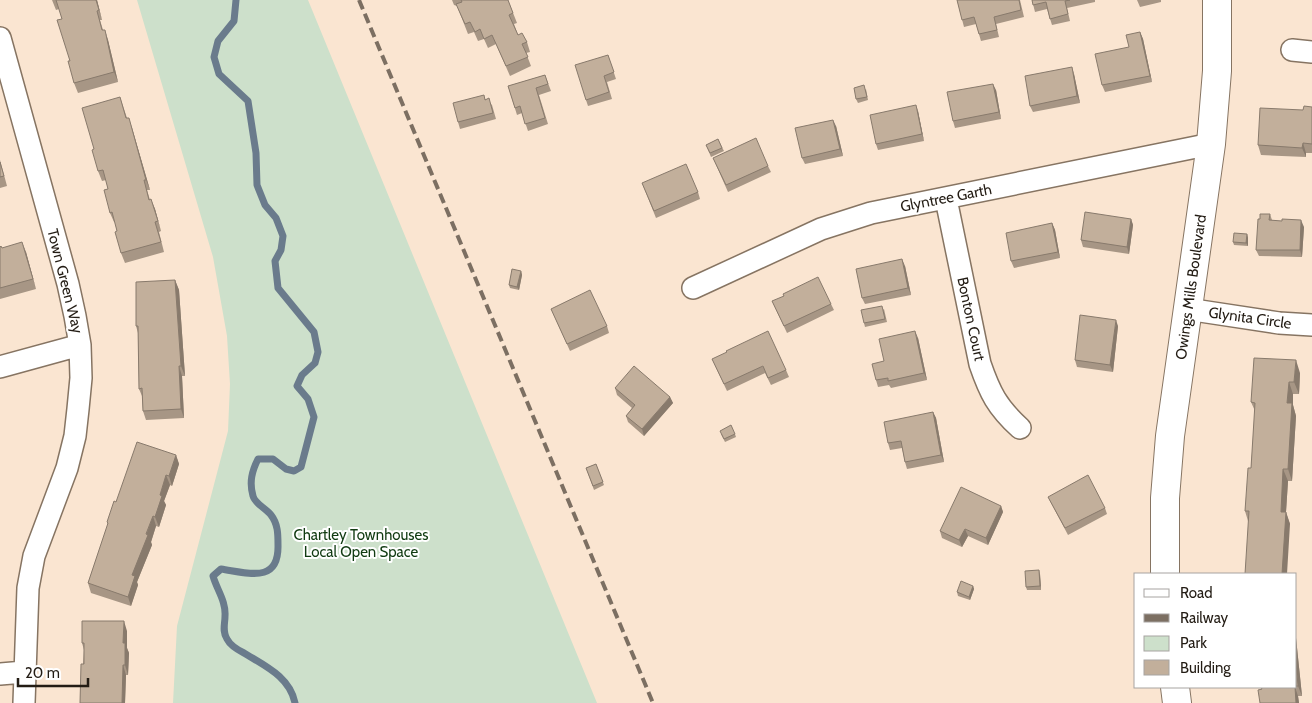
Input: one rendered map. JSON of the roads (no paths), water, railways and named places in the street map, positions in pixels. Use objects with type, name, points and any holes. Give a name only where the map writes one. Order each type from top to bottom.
[{"type":"main road","name":"Owings Mills Boulevard","points":[[1165,573],[1166,498],[1170,436],[1211,144],[1217,72],[1217,0]]},
{"type":"main road","points":[[1175,688],[1177,703]]},
{"type":"street","name":"Town Green Way","points":[[0,38],[6,85],[68,284],[76,316],[80,345],[81,378],[75,436],[67,468],[34,556],[28,588],[24,703]]},
{"type":"street","name":"Glyntree Garth","points":[[693,288],[821,228],[871,213],[1211,144]]},
{"type":"street","name":"Bonton Court","points":[[946,199],[980,364],[990,390],[1003,413],[1020,428]]},
{"type":"street","name":"Glynita Circle","points":[[1187,309],[1279,323],[1312,325]]},
{"type":"street","points":[[0,367],[80,345]]},
{"type":"street","points":[[0,674],[24,672]]},
{"type":"waterway","points":[[236,0],[234,21],[218,41],[214,57],[219,74],[248,101],[256,153],[257,185],[265,205],[276,218],[283,236],[281,250],[275,261],[278,288],[314,332],[318,352],[315,363],[302,375],[297,386],[308,399],[314,417],[301,467],[294,471],[286,469],[273,459],[258,459],[252,477],[251,486],[254,499],[271,515],[278,533],[277,557],[273,566],[268,571],[260,573],[221,569],[213,576],[223,600],[225,611],[224,630],[228,641],[237,649],[276,673],[288,686],[295,703]]},
{"type":"railway","points":[[359,0],[653,703]]},
{"type":"park label","name":"Chartley Townhouses Local Open Space","points":[[361,544]]}]
